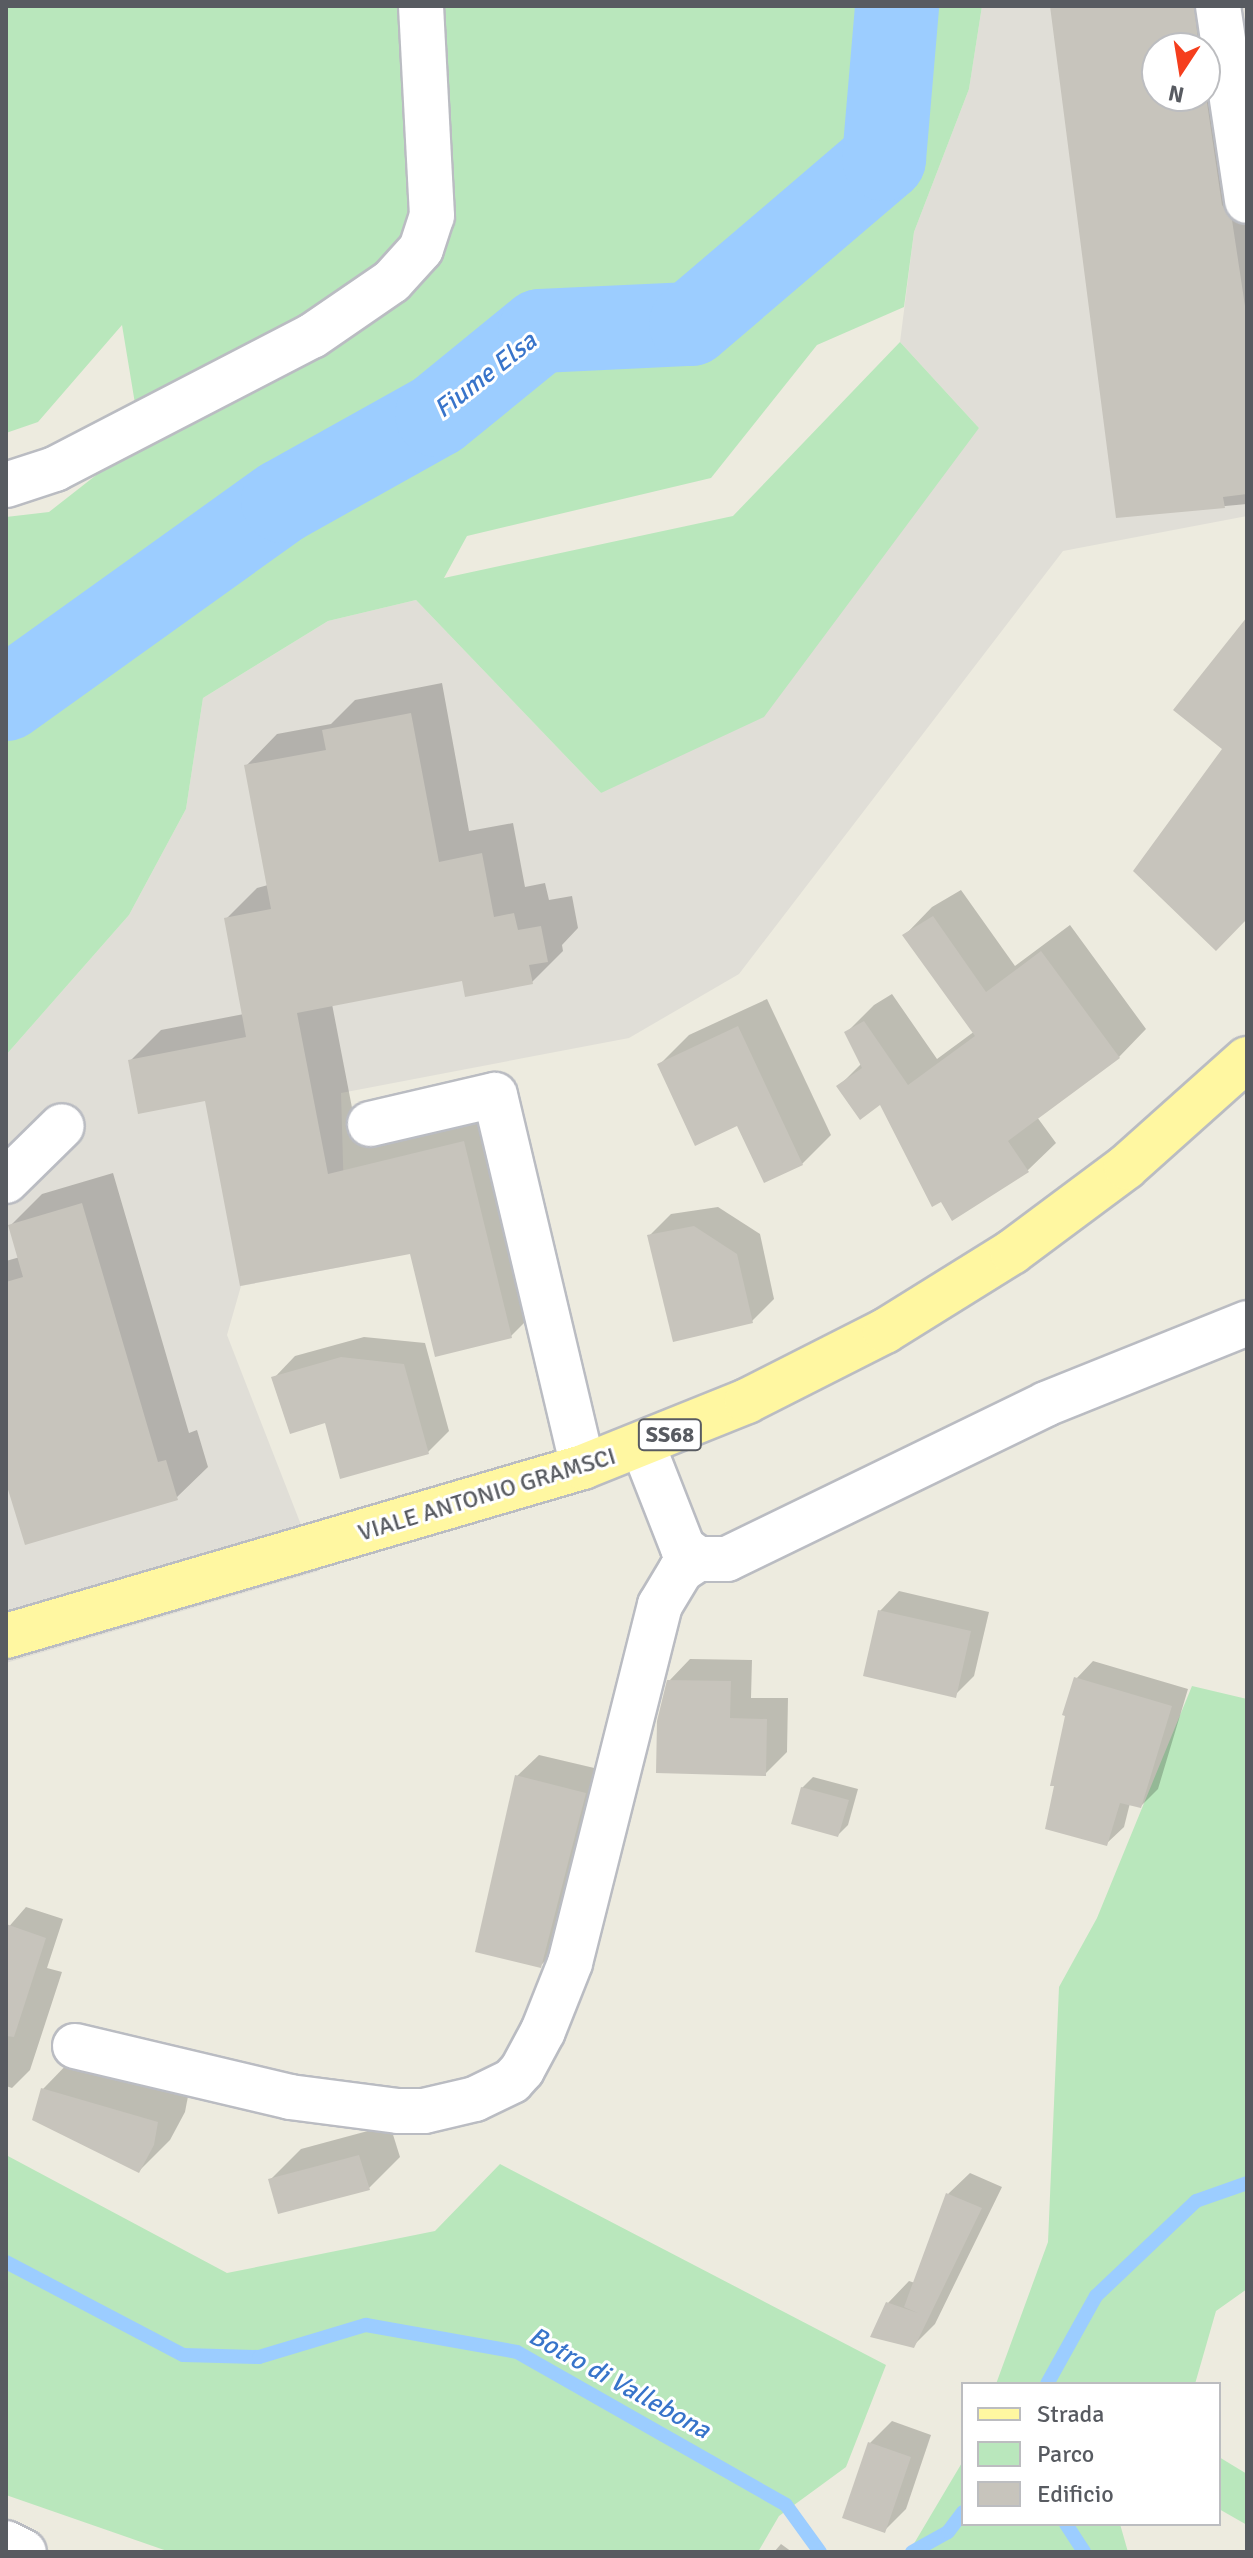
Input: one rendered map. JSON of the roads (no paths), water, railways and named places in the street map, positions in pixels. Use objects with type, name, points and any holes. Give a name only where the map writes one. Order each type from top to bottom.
[{"type":"main road","name":"VIALE ANTONIO GRAMSCI","points":[[6,1636],[583,1467],[643,1446],[823,1364],[982,1272],[1053,1223],[1126,1167],[1247,1059]]},
{"type":"street","points":[[6,485],[55,469],[312,336],[392,281],[421,249],[432,216],[421,6]]},
{"type":"street","points":[[1218,6],[1247,201]]},
{"type":"street","points":[[370,1124],[495,1095],[583,1467]]},
{"type":"street","points":[[6,1181],[62,1126]]},
{"type":"street","points":[[643,1446],[676,1535],[687,1553],[698,1559],[718,1561],[734,1557],[1046,1404],[1247,1323]]},
{"type":"street","points":[[75,2046],[290,2097],[367,2109],[398,2111],[446,2107],[475,2099],[512,2081],[522,2070],[543,2031],[570,1963],[660,1605],[681,1570],[698,1559]]},
{"type":"street","points":[[6,2543],[24,2552]]},
{"type":"waterway","name":"Fiume Elsa","points":[[6,699],[283,501],[437,415],[540,331],[691,324],[884,159],[897,6]]},
{"type":"waterway","points":[[1048,2382],[1096,2296],[1196,2201],[1247,2183]]},
{"type":"waterway","name":"Botro di Vallebona","points":[[6,2262],[183,2355],[259,2357],[366,2325],[517,2352],[786,2505],[820,2552]]},
{"type":"waterway","name":"Botro di Vallebona","points":[[912,2552],[948,2532],[961,2515]]},
{"type":"waterway","name":"Botro di Vallebona","points":[[1067,2526],[1084,2552]]}]
